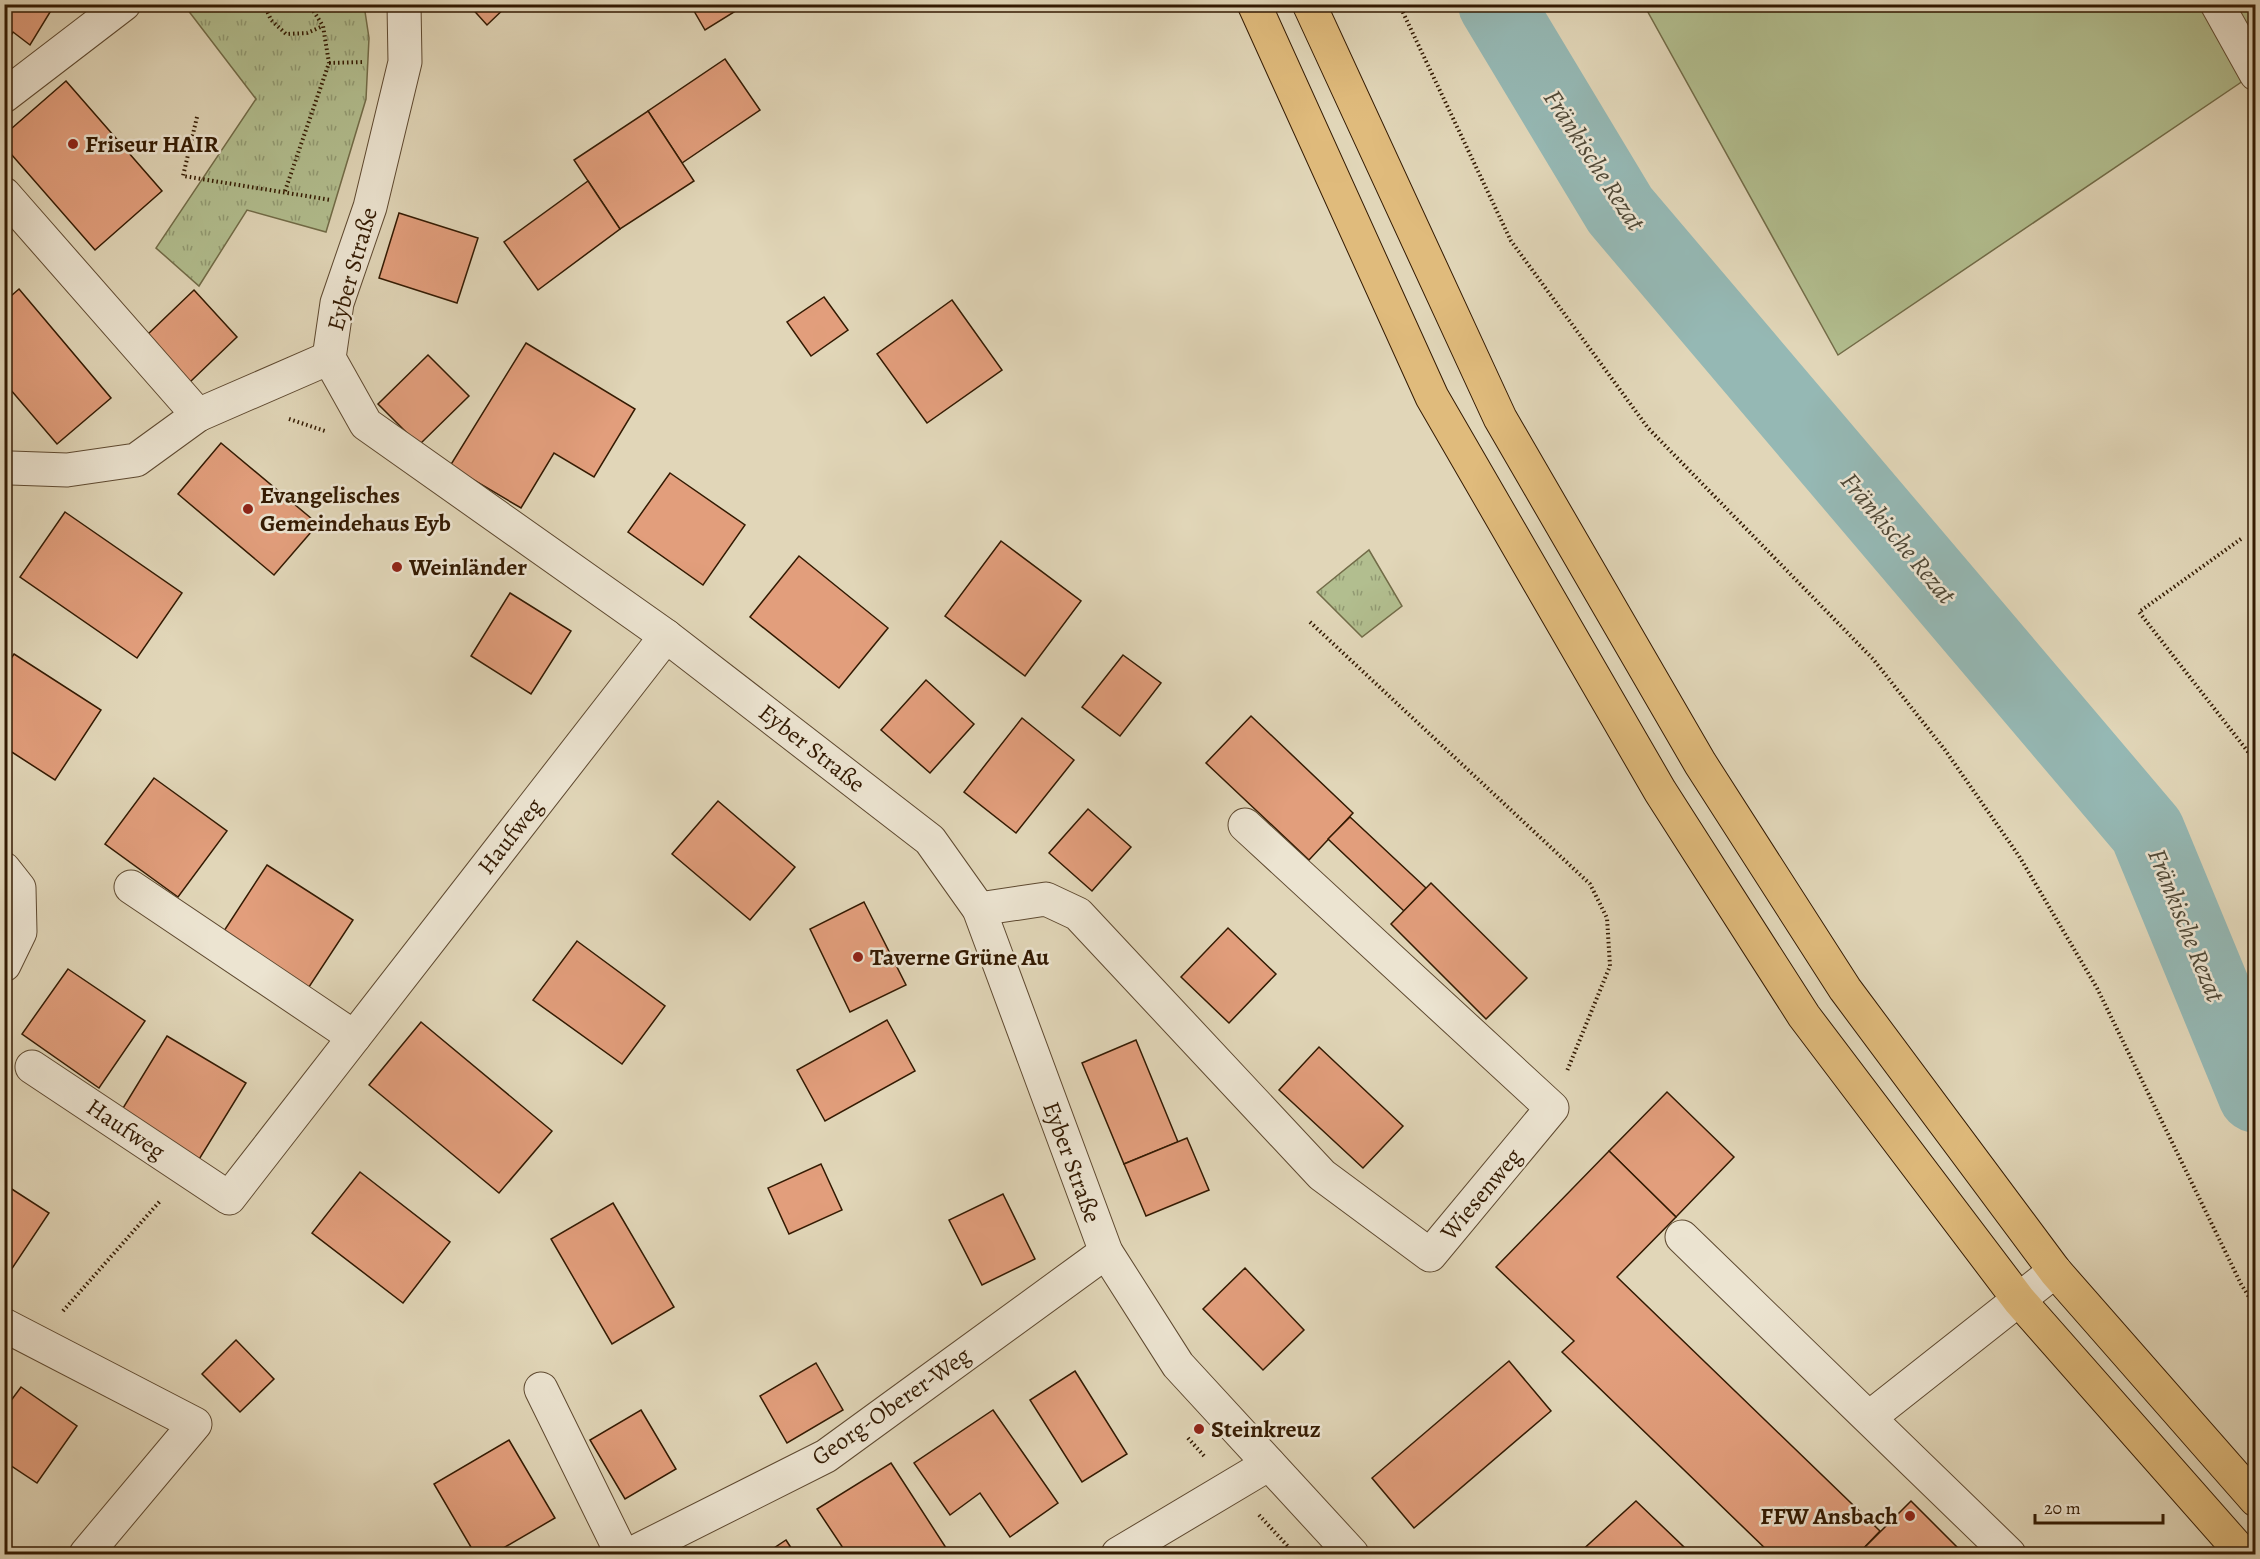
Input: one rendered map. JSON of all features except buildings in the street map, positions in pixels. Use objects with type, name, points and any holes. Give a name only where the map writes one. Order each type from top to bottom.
[{"type":"main road","points":[[1254,4],[1432,398],[1660,791],[1804,1016],[2019,1300],[2243,1554]]},
{"type":"main road","points":[[1309,4],[1500,418],[1700,763],[1845,989],[2055,1271],[2256,1500]]},
{"type":"street","points":[[4,96],[124,4]]},
{"type":"street","name":"Eyber Straße","points":[[404,4],[405,62],[370,207],[315,364],[366,424],[666,636],[930,840],[979,909],[1106,1252],[1178,1365],[1352,1554]]},
{"type":"street","points":[[2217,4],[2256,74]]},
{"type":"street","points":[[4,194],[198,415]]},
{"type":"street","points":[[11,468],[67,470],[136,460],[198,415],[315,364]]},
{"type":"street","name":"Haufweg","points":[[32,1067],[230,1198],[666,636]]},
{"type":"street","points":[[1245,825],[1552,1108]]},
{"type":"street","points":[[4,869],[19,888],[20,932],[4,964]]},
{"type":"street","points":[[131,886],[354,1037]]},
{"type":"street","name":"Wiesenweg","points":[[979,909],[1046,899],[1078,914],[1322,1175],[1430,1255],[1552,1108]]},
{"type":"street","points":[[1682,1237],[2009,1554]]},
{"type":"street","name":"Georg-Oberer-Weg","points":[[631,1554],[826,1456],[1106,1252]]},
{"type":"street","points":[[1870,1417],[2055,1271]]},
{"type":"street","points":[[4,1325],[195,1424],[86,1554]]},
{"type":"street","points":[[541,1389],[622,1554]]},
{"type":"street","points":[[1118,1554],[1269,1464]]},
{"type":"path","points":[[264,4],[271,20],[286,34],[307,33],[323,26]]},
{"type":"path","points":[[285,191],[329,63],[323,26],[309,4]]},
{"type":"path","points":[[1399,4],[1511,241],[1531,269],[1647,428],[1873,660],[1945,750],[2019,856],[2097,988],[2235,1273],[2256,1308]]},
{"type":"path","points":[[197,117],[183,176],[285,191],[370,207]]},
{"type":"path","points":[[315,364],[328,432]]},
{"type":"path","points":[[2241,539],[2139,612],[2256,762]]},
{"type":"path","points":[[1310,622],[1590,884],[1607,918],[1610,966],[1552,1108]]},
{"type":"path","points":[[36,1342],[187,1170]]},
{"type":"path","points":[[1187,1437],[1295,1554]]},
{"type":"green space","points":[[184,5],[364,5],[369,38],[366,99],[326,232],[247,210],[199,286],[156,248],[256,99]]},
{"type":"green space","points":[[1644,5],[2255,5],[2255,68],[2240,83],[1838,355]]},
{"type":"green space","points":[[1369,550],[1402,606],[1362,637],[1317,592]]},
{"type":"waterway","name":"Fränkische Rezat","points":[[1496,4],[1620,210],[2147,831],[2256,1095]]},
{"type":"place","name":"Friseur HAIR","points":[[73,144]]},
{"type":"place","name":"Evangelisches Gemeindehaus Eyb","points":[[248,509]]},
{"type":"place","name":"Weinländer","points":[[397,567]]},
{"type":"place","name":"Taverne Grüne Au","points":[[858,957]]},
{"type":"place","name":"Steinkreuz","points":[[1199,1429]]},
{"type":"place","name":"FFW Ansbach","points":[[1910,1516]]}]
